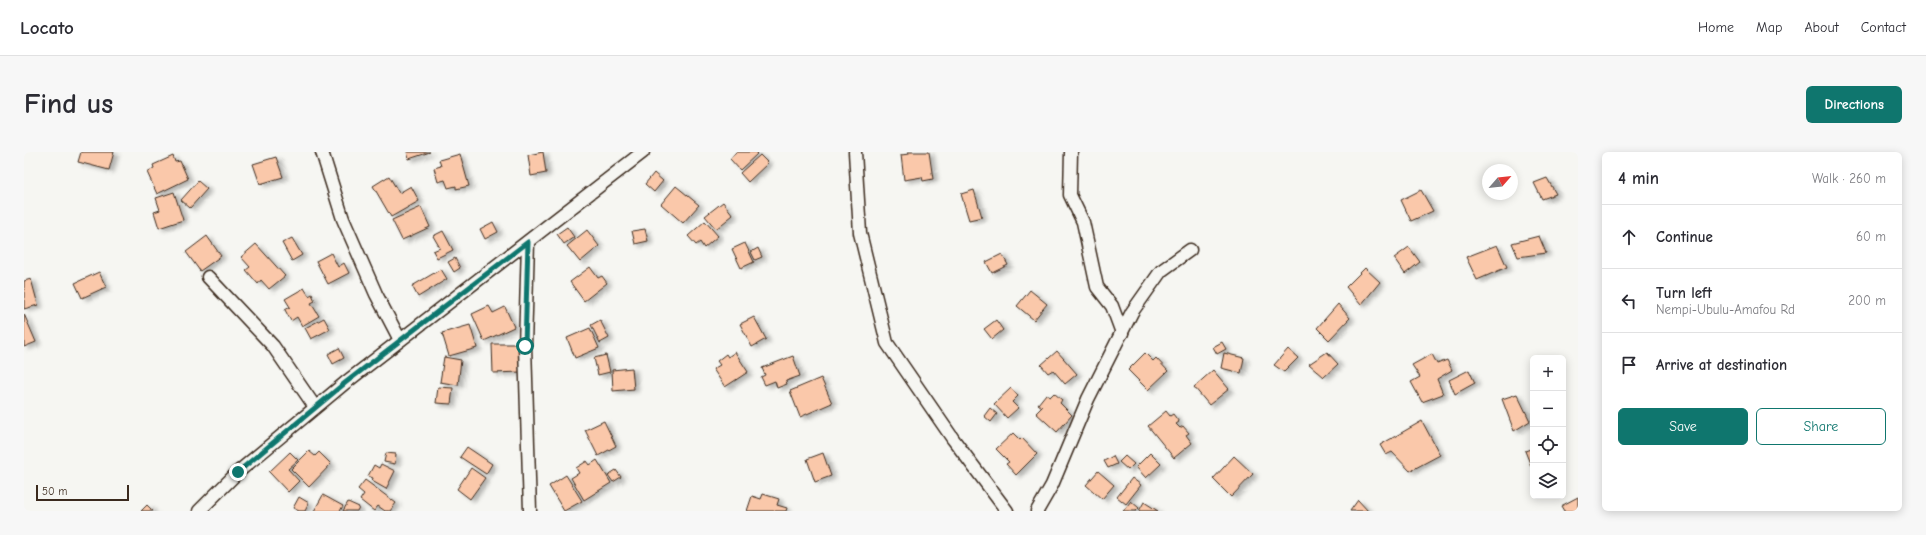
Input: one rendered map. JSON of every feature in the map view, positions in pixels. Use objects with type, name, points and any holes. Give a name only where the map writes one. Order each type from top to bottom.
[{"type":"street","points":[[322,152],[343,219],[376,294],[400,340]]},
{"type":"street","points":[[199,511],[238,472],[315,407],[643,152]]},
{"type":"street","points":[[855,152],[860,233],[887,343],[953,439],[1008,511]]},
{"type":"street","points":[[1071,152],[1070,195],[1083,222],[1097,287],[1112,306],[1122,333]]},
{"type":"street","points":[[528,242],[525,346],[530,511]]},
{"type":"street","points":[[1037,511],[1052,485],[1088,399],[1132,312],[1161,270],[1190,250]]},
{"type":"street","points":[[208,277],[273,346],[315,407]]},
{"type":"building","points":[[81,152],[114,152],[109,170],[78,162]]},
{"type":"building","points":[[407,152],[430,152],[409,159]]},
{"type":"building","points":[[543,152],[546,173],[531,176],[528,155]]},
{"type":"building","points":[[736,152],[758,153],[740,170],[730,159]]},
{"type":"building","points":[[908,152],[929,152],[933,179],[923,181],[922,177],[904,180],[901,155],[909,154]]},
{"type":"building","points":[[460,154],[469,186],[456,189],[456,186],[448,188],[445,180],[438,182],[434,168],[441,166],[439,160]]},
{"type":"building","points":[[760,155],[768,163],[748,182],[740,173]]},
{"type":"building","points":[[173,156],[175,162],[180,161],[188,179],[157,194],[147,172],[154,168],[153,165]]},
{"type":"building","points":[[276,157],[283,177],[260,184],[253,164]]},
{"type":"building","points":[[654,173],[663,181],[654,192],[645,184]]},
{"type":"building","points":[[389,176],[399,193],[411,186],[419,201],[391,217],[373,186]]},
{"type":"building","points":[[1547,178],[1556,194],[1542,199],[1534,183]]},
{"type":"building","points":[[198,181],[207,189],[190,208],[181,200]]},
{"type":"building","points":[[676,186],[699,205],[683,223],[661,204]]},
{"type":"building","points":[[974,190],[982,217],[969,220],[961,194]]},
{"type":"building","points":[[1421,190],[1433,211],[1411,221],[1401,200]]},
{"type":"building","points":[[174,192],[183,220],[159,228],[154,212],[160,210],[156,198]]},
{"type":"building","points":[[723,202],[733,215],[716,229],[705,216]]},
{"type":"building","points":[[421,207],[430,227],[402,240],[392,220]]},
{"type":"building","points":[[705,221],[718,236],[704,248],[700,242],[696,245],[688,236]]},
{"type":"building","points":[[493,222],[498,232],[485,239],[480,229]]},
{"type":"building","points":[[567,227],[574,237],[564,244],[557,234]]},
{"type":"building","points":[[645,229],[648,241],[635,244],[632,231]]},
{"type":"building","points":[[587,230],[599,246],[580,262],[567,246]]},
{"type":"building","points":[[443,231],[453,250],[437,258],[433,251],[440,248],[433,236]]},
{"type":"building","points":[[207,236],[221,256],[200,271],[186,252]]},
{"type":"building","points":[[1539,236],[1546,253],[1518,257],[1512,243]]},
{"type":"building","points":[[292,238],[302,255],[292,261],[282,243]]},
{"type":"building","points":[[745,243],[754,262],[741,268],[732,249]]},
{"type":"building","points":[[256,244],[285,276],[269,289],[261,280],[258,284],[246,270],[250,267],[241,257]]},
{"type":"building","points":[[1497,245],[1507,267],[1477,280],[1466,257]]},
{"type":"building","points":[[1409,247],[1420,262],[1405,274],[1394,258]]},
{"type":"building","points":[[758,248],[762,257],[755,260],[751,252]]},
{"type":"building","points":[[331,253],[338,267],[344,263],[349,273],[328,284],[316,261]]},
{"type":"building","points":[[1002,254],[1008,265],[992,273],[986,262]]},
{"type":"building","points":[[455,258],[460,268],[454,272],[448,262]]},
{"type":"building","points":[[590,267],[598,278],[602,276],[607,283],[584,301],[570,282]]},
{"type":"building","points":[[1365,268],[1380,282],[1361,305],[1346,287]]},
{"type":"building","points":[[441,269],[447,279],[418,297],[412,286]]},
{"type":"building","points":[[99,272],[106,287],[82,298],[75,283]]},
{"type":"building","points":[[31,279],[38,305],[24,309],[24,281]]},
{"type":"building","points":[[304,288],[309,296],[312,294],[315,301],[311,303],[319,316],[302,326],[297,317],[291,321],[285,310],[290,307],[285,299]]},
{"type":"building","points":[[1030,290],[1047,304],[1034,320],[1017,306]]},
{"type":"building","points":[[1338,304],[1350,318],[1329,340],[1317,328]]},
{"type":"building","points":[[489,306],[493,313],[505,307],[514,327],[484,341],[472,314]]},
{"type":"building","points":[[24,314],[36,342],[24,347]]},
{"type":"building","points":[[754,317],[766,339],[752,347],[740,324]]},
{"type":"building","points":[[324,318],[330,329],[311,339],[305,328]]},
{"type":"building","points":[[600,320],[609,338],[600,343],[591,325]]},
{"type":"building","points":[[996,320],[1003,330],[992,339],[984,329]]},
{"type":"building","points":[[470,325],[477,348],[449,356],[442,333]]},
{"type":"building","points":[[590,328],[599,348],[575,358],[567,338]]},
{"type":"building","points":[[1222,342],[1226,349],[1217,354],[1213,347]]},
{"type":"building","points":[[492,344],[521,344],[521,372],[493,373]]},
{"type":"building","points":[[339,348],[344,358],[333,364],[328,354]]},
{"type":"building","points":[[1288,349],[1298,358],[1284,372],[1274,365]]},
{"type":"building","points":[[1057,351],[1077,374],[1065,384],[1053,370],[1048,373],[1041,365]]},
{"type":"building","points":[[735,352],[748,372],[725,387],[713,369],[720,365],[717,361],[726,354],[728,357]]},
{"type":"building","points":[[1327,352],[1338,364],[1324,377],[1309,364]]},
{"type":"building","points":[[1145,353],[1153,361],[1156,358],[1168,371],[1148,390],[1128,370]]},
{"type":"building","points":[[1224,353],[1244,358],[1241,373],[1221,368]]},
{"type":"building","points":[[1432,354],[1437,364],[1447,360],[1452,370],[1437,379],[1443,394],[1422,402],[1411,382],[1420,377],[1412,365]]},
{"type":"building","points":[[606,355],[610,372],[598,375],[594,358]]},
{"type":"building","points":[[793,356],[800,376],[786,381],[787,384],[777,388],[775,381],[765,385],[761,377],[765,375],[762,368]]},
{"type":"building","points":[[444,357],[461,360],[458,385],[440,382]]},
{"type":"building","points":[[632,368],[634,389],[613,391],[612,370]]},
{"type":"building","points":[[1213,370],[1229,389],[1209,405],[1194,387]]},
{"type":"building","points":[[1469,370],[1475,383],[1455,394],[1449,380]]},
{"type":"building","points":[[821,378],[832,403],[800,417],[790,391]]},
{"type":"building","points":[[438,387],[453,388],[451,404],[436,403]]},
{"type":"building","points":[[1011,388],[1018,396],[1012,402],[1018,408],[1007,418],[994,404]]},
{"type":"building","points":[[1054,393],[1062,400],[1060,403],[1072,415],[1057,432],[1036,413],[1042,407],[1038,404],[1046,394],[1050,397]]},
{"type":"building","points":[[1517,394],[1530,421],[1514,431],[1502,399]]},
{"type":"building","points":[[990,408],[997,414],[991,422],[984,416]]},
{"type":"building","points":[[1166,411],[1170,416],[1173,414],[1179,422],[1176,424],[1180,428],[1183,426],[1189,433],[1186,435],[1192,443],[1174,458],[1148,426]]},
{"type":"building","points":[[604,421],[616,446],[598,456],[585,430]]},
{"type":"building","points":[[1422,421],[1440,455],[1410,471],[1392,452],[1386,455],[1380,445]]},
{"type":"building","points":[[1013,433],[1020,440],[1022,438],[1037,454],[1016,475],[1006,464],[1009,462],[996,449]]},
{"type":"building","points":[[467,447],[492,464],[486,474],[460,457]]},
{"type":"building","points":[[1530,449],[1530,464],[1525,451]]},
{"type":"building","points":[[309,451],[315,456],[319,452],[331,464],[309,487],[291,469]]},
{"type":"building","points":[[290,452],[298,460],[288,469],[299,481],[288,492],[269,472]]},
{"type":"building","points":[[386,453],[396,454],[395,464],[384,462]]},
{"type":"building","points":[[823,453],[831,476],[815,482],[807,459]]},
{"type":"building","points":[[1150,453],[1161,464],[1146,478],[1136,467]]},
{"type":"building","points":[[1113,456],[1117,464],[1108,468],[1104,461]]},
{"type":"building","points":[[1125,456],[1134,464],[1128,470],[1119,462]]},
{"type":"building","points":[[1234,456],[1253,474],[1231,497],[1213,479]]},
{"type":"building","points":[[597,460],[611,483],[584,500],[571,478],[579,473],[576,468],[587,461],[590,465]]},
{"type":"building","points":[[381,464],[395,471],[386,489],[372,481],[373,478],[368,476],[374,465],[379,468]]},
{"type":"building","points":[[471,468],[485,478],[470,499],[457,489]]},
{"type":"building","points":[[616,470],[621,477],[613,482],[608,475]]},
{"type":"building","points":[[1098,471],[1114,485],[1102,499],[1086,485]]},
{"type":"building","points":[[566,475],[582,501],[564,511],[549,486]]},
{"type":"building","points":[[1132,478],[1141,485],[1126,504],[1117,497]]},
{"type":"building","points":[[365,480],[396,503],[390,511],[385,511],[378,506],[374,511],[360,500],[364,494],[358,489]]},
{"type":"building","points":[[763,494],[779,499],[777,505],[787,508],[786,511],[747,511],[752,496],[761,499]]},
{"type":"building","points":[[323,495],[343,506],[340,511],[314,511]]},
{"type":"building","points":[[299,497],[309,503],[305,511],[299,511],[293,508]]},
{"type":"building","points":[[1578,497],[1578,511],[1564,511],[1561,506]]},
{"type":"building","points":[[1358,500],[1368,511],[1350,511]]},
{"type":"building","points":[[1131,501],[1139,508],[1136,511],[1123,511]]},
{"type":"building","points":[[348,502],[359,507],[357,511],[343,511]]},
{"type":"building","points":[[1144,502],[1158,511],[1139,511]]},
{"type":"building","points":[[147,505],[153,511],[141,511]]},
{"type":"route","points":[[238,472],[345,383],[528,242],[525,346]]}]
